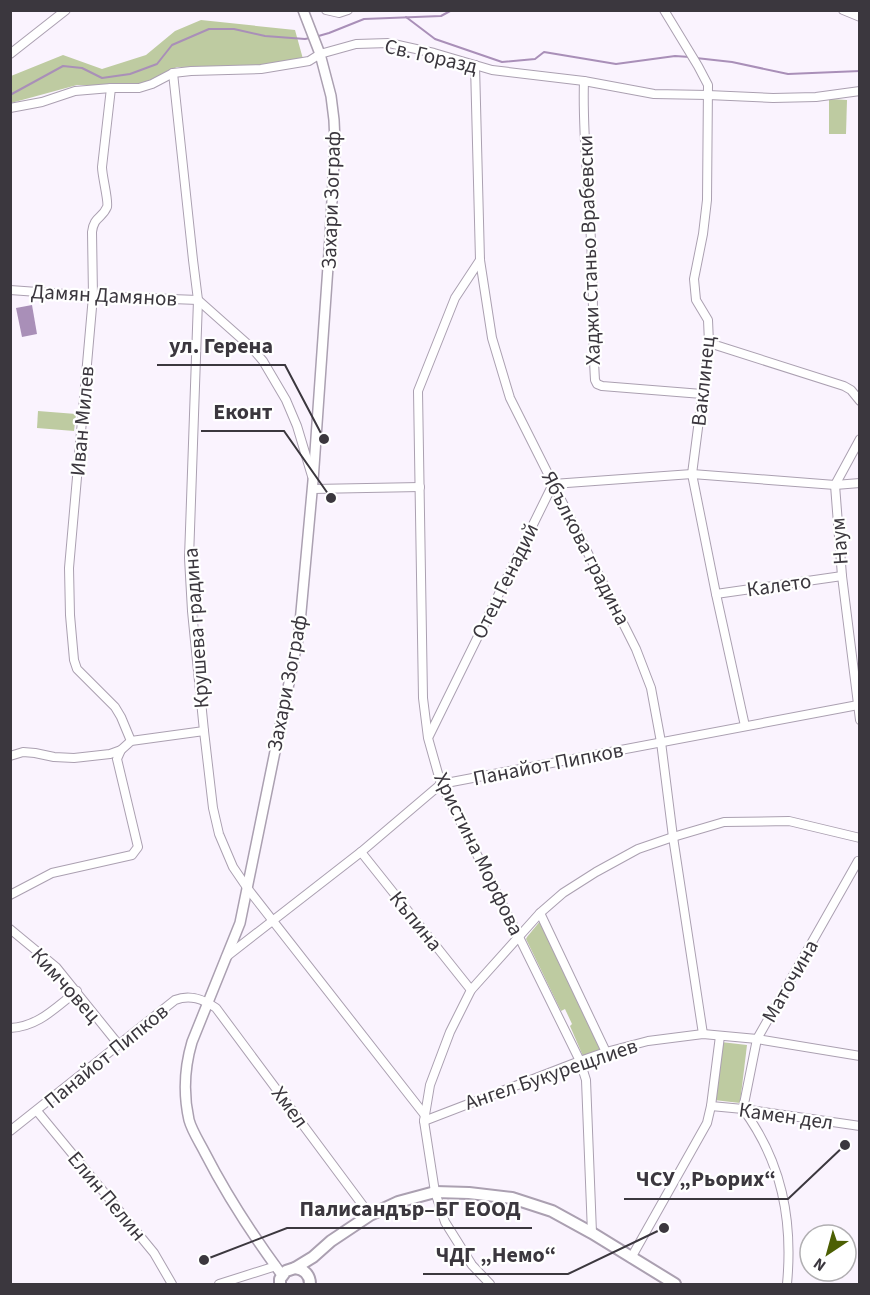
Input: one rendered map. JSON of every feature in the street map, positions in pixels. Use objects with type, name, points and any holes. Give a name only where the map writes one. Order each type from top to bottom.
[{"type":"main road","points":[[279,1275],[313,1257],[330,1241],[370,1215],[398,1202],[435,1191],[512,1198],[552,1211],[675,1284]]},
{"type":"main road","points":[[309,1280],[313,1257]]},
{"type":"main road","points":[[295,1268],[302,1270],[309,1280]]},
{"type":"street","points":[[10,54],[66,10]]},
{"type":"street","name":"Захари Зограф","points":[[279,1275],[216,1175],[190,1123],[185,1100],[184,1078],[192,1042],[240,923],[299,634],[313,485],[335,143],[331,96],[319,50],[303,10]]},
{"type":"street","points":[[326,10],[339,13],[348,10]]},
{"type":"street","name":"Ваклинец","points":[[664,10],[708,85],[707,200],[694,279],[696,300],[708,320],[709,343],[692,474],[745,726]]},
{"type":"street","points":[[843,10],[860,17]]},
{"type":"street","name":"Св. Горазд","points":[[10,108],[42,102],[75,91],[139,88],[173,73],[261,69],[309,61],[319,50],[356,44],[389,43],[492,70],[584,81],[654,94],[773,98],[816,97],[860,91]]},
{"type":"street","name":"Ябълкова градина","points":[[475,65],[480,260],[492,338],[510,398],[636,649],[651,688],[661,742],[703,1034]]},
{"type":"street","name":"Крушева градина","points":[[173,73],[198,300],[189,558],[192,612],[213,808],[219,834],[233,867],[248,889],[424,1117]]},
{"type":"street","name":"Хаджи Станьо Врабевски","points":[[584,81],[583,112],[594,285],[595,380],[602,386],[702,394]]},
{"type":"street","name":"Иван Милев","points":[[111,88],[102,167],[102,178],[108,201],[107,208],[93,223],[93,296],[69,568],[71,626],[77,669],[115,707],[131,741]]},
{"type":"street","name":"Христина Морфова","points":[[480,260],[455,298],[418,391],[423,698],[428,738],[441,784],[580,1060],[586,1080],[592,1233]]},
{"type":"street","name":"Дамян Дамянов","points":[[10,290],[198,300]]},
{"type":"street","points":[[198,300],[252,348],[263,361],[297,426],[313,485],[420,487]]},
{"type":"street","points":[[709,343],[844,386],[851,390],[860,401]]},
{"type":"street","points":[[835,485],[860,439]]},
{"type":"street","points":[[553,484],[692,474],[835,485],[860,483]]},
{"type":"street","name":"Отец Генадий","points":[[428,738],[553,484]]},
{"type":"street","name":"Наум","points":[[835,485],[842,576],[860,720]]},
{"type":"street","name":"Калето","points":[[716,594],[842,576]]},
{"type":"street","name":"Панайот Пипков","points":[[224,959],[361,852],[441,784],[858,705]]},
{"type":"street","points":[[10,756],[35,753],[74,758],[110,754],[121,750],[131,741],[204,731]]},
{"type":"street","points":[[10,895],[52,873],[132,855],[138,847],[117,759],[121,750]]},
{"type":"street","points":[[490,1284],[472,1264],[445,1222],[435,1191],[424,1117],[430,1085],[450,1032],[471,990],[540,913],[563,893],[638,849],[724,822],[789,821],[860,838]]},
{"type":"street","name":"Къпина","points":[[361,852],[471,990]]},
{"type":"street","name":"Маточина","points":[[743,1109],[757,1040],[859,862]]},
{"type":"street","name":"Христина Морфова","points":[[540,913],[606,1052]]},
{"type":"street","name":"Кимчовец","points":[[10,929],[56,967],[118,1045]]},
{"type":"street","points":[[10,1028],[28,1026],[40,1020],[77,991]]},
{"type":"street","name":"Панайот Пипков","points":[[10,1131],[175,1000],[191,997],[207,1002]]},
{"type":"street","name":"Хмел","points":[[207,1002],[216,1008],[226,1020],[370,1215]]},
{"type":"street","name":"Ангел Букурещлиев","points":[[424,1117],[580,1060],[648,1041],[703,1034],[860,1056]]},
{"type":"street","points":[[631,1258],[707,1123],[720,1036]]},
{"type":"street","name":"Камен дел","points":[[711,1106],[860,1126]]},
{"type":"street","points":[[743,1109],[758,1129],[778,1175],[788,1222],[787,1284]]},
{"type":"street","name":"Елин Пелин","points":[[37,1111],[154,1253],[172,1284]]},
{"type":"street","points":[[219,1284],[279,1275]]},
{"type":"green space","points":[[201,20],[295,30],[303,59],[262,66],[177,67],[138,86],[77,85],[11,103],[11,76],[63,55],[102,69],[146,55],[175,31]]},
{"type":"green space","points":[[829,99],[847,100],[846,134],[829,134]]},
{"type":"green space","points":[[38,411],[76,414],[74,431],[37,428]]},
{"type":"green space","points":[[541,920],[603,1050],[583,1056],[565,1009],[561,1011],[526,939]]},
{"type":"green space","points":[[721,1042],[747,1045],[740,1103],[714,1100]]},
{"type":"shaded area","points":[[32,305],[37,334],[22,337],[16,308]]},
{"type":"waterway","points":[[315,37],[364,19],[441,16],[452,10]]},
{"type":"waterway","points":[[406,17],[435,39],[502,62],[535,59],[544,52],[616,64],[675,56],[690,57]]},
{"type":"waterway","points":[[10,95],[63,66],[82,68],[102,78],[130,74],[157,64],[172,45],[209,29],[234,29],[265,36],[310,38]]},
{"type":"waterway","points":[[696,58],[732,62],[788,74],[860,71]]},
{"type":"place","name":"ул. Герена","points":[[324,439]]},
{"type":"place","name":"Еконт","points":[[331,498]]},
{"type":"place","name":"ЧСУ „Рьорих“","points":[[845,1145]]},
{"type":"place","name":"ЧДГ „Немо“","points":[[664,1228]]},
{"type":"place","name":"Палисандър–БГ ЕООД","points":[[204,1260]]}]
